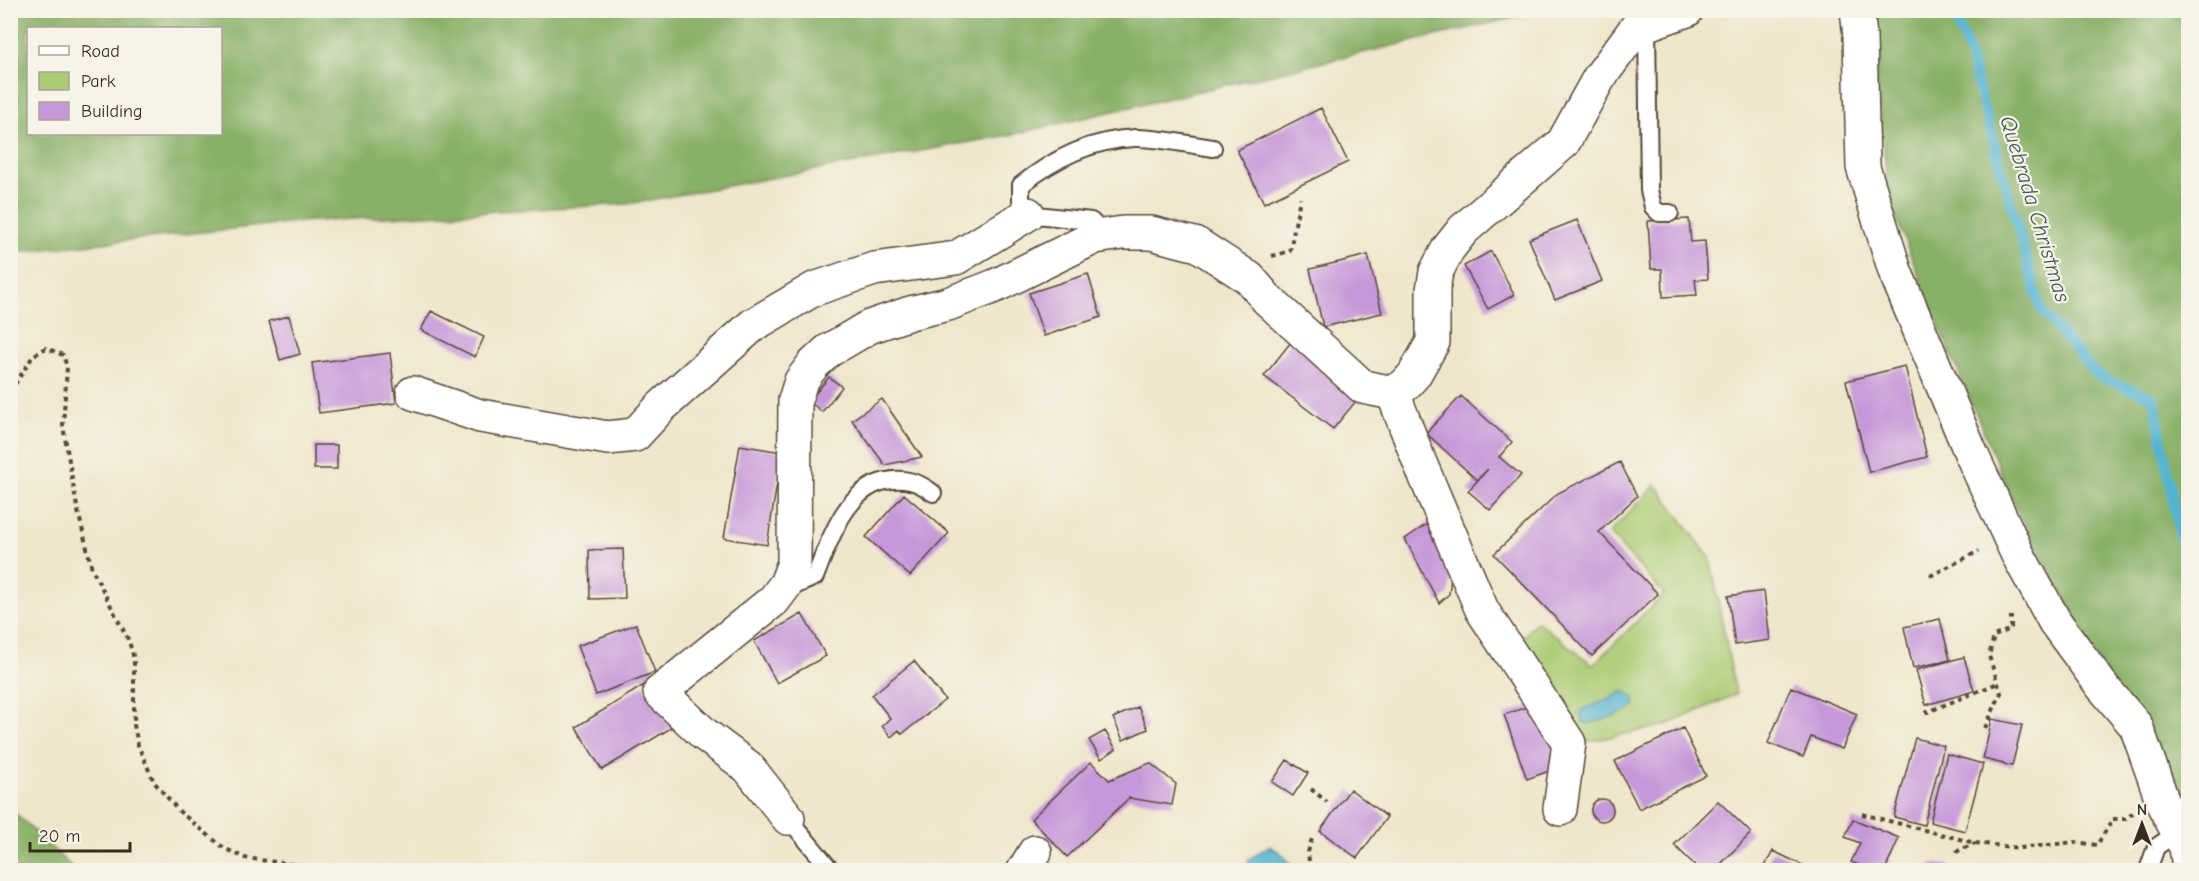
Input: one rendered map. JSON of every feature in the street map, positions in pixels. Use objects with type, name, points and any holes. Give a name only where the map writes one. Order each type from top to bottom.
[{"type":"street","points":[[788,818],[748,767],[704,734],[660,692],[774,600],[786,584],[794,563],[795,400],[801,381],[828,351],[869,327],[910,313],[948,304],[995,286],[1095,237],[1122,232],[1151,233],[1198,245],[1249,278],[1267,298],[1363,387],[1393,393],[1414,375],[1433,342],[1433,290],[1436,272],[1448,249],[1463,230],[1563,143],[1599,78],[1636,28],[1687,10]]},
{"type":"street","points":[[1857,10],[1860,36],[1863,166],[1895,271],[1970,451],[2008,533],[2055,622],[2102,686],[2136,726],[2165,808],[2183,846]]},
{"type":"street","points":[[413,393],[480,416],[609,438],[635,435],[661,407],[753,325],[814,289],[874,269],[956,258],[1028,214]]},
{"type":"street","points":[[1393,393],[1482,610],[1569,743],[1560,809]]},
{"type":"lane","points":[[1647,24],[1649,190],[1653,207],[1659,213],[1670,213]]},
{"type":"lane","points":[[1105,235],[1091,221],[1028,214],[1021,200],[1021,185],[1041,169],[1081,148],[1135,138],[1213,148]]},
{"type":"lane","points":[[779,593],[815,577],[834,530],[856,497],[876,483],[898,478],[920,483],[933,493]]},
{"type":"lane","points":[[788,818],[831,870]]},
{"type":"lane","points":[[2148,870],[2156,847],[2183,846]]},
{"type":"path","points":[[1267,298],[1264,258],[1290,251],[1300,198]]},
{"type":"path","points":[[10,392],[33,356],[46,348],[63,355],[67,367],[63,426],[77,507],[92,569],[129,641],[134,658],[134,724],[138,745],[154,782],[180,812],[224,848],[245,858],[326,870]]},
{"type":"path","points":[[1930,576],[1965,560],[2008,533]]},
{"type":"path","points":[[1985,728],[2001,693],[1989,656],[1994,636],[2011,629],[2011,615],[2006,608],[2006,592],[2014,583],[2031,578]]},
{"type":"path","points":[[1925,713],[1998,684]]},
{"type":"path","points":[[1311,789],[1327,802]]},
{"type":"path","points":[[1862,814],[1975,843],[2021,848],[2074,842],[2097,845],[2113,819],[2126,819],[2159,790]]},
{"type":"path","points":[[1310,870],[1308,852],[1314,835]]},
{"type":"path","points":[[1956,852],[1975,843]]},
{"type":"green space","points":[[10,11],[1543,11],[1015,134],[628,204],[296,222],[11,253]]},
{"type":"green space","points":[[1869,11],[2188,11],[2188,824],[2018,513],[1933,312],[1889,200]]},
{"type":"green space","points":[[1656,485],[1710,558],[1736,694],[1667,725],[1587,742],[1517,644],[1537,621],[1593,665],[1664,594],[1609,533]]},
{"type":"green space","points":[[10,808],[74,869],[75,870],[11,870]]},
{"type":"water","points":[[1623,691],[1632,696],[1635,706],[1606,719],[1588,724],[1583,722],[1580,712],[1583,709],[1610,699]]},
{"type":"water","points":[[1269,846],[1280,852],[1296,870],[1251,870],[1248,860]]},
{"type":"building","points":[[1321,108],[1348,162],[1264,203],[1237,150]]},
{"type":"building","points":[[1689,219],[1691,242],[1705,241],[1708,279],[1695,280],[1697,295],[1663,297],[1662,269],[1651,269],[1648,221]]},
{"type":"building","points":[[1577,220],[1602,281],[1555,300],[1529,239]]},
{"type":"building","points":[[1491,251],[1514,295],[1488,309],[1464,266]]},
{"type":"building","points":[[1368,255],[1382,313],[1323,327],[1310,269]]},
{"type":"building","points":[[1088,274],[1101,317],[1044,336],[1029,293]]},
{"type":"building","points":[[431,311],[484,337],[475,357],[421,330]]},
{"type":"building","points":[[289,316],[300,354],[280,360],[269,321]]},
{"type":"building","points":[[1291,342],[1361,395],[1333,429],[1264,376]]},
{"type":"building","points":[[390,353],[396,403],[319,413],[312,363]]},
{"type":"building","points":[[1905,366],[1927,457],[1869,472],[1846,381]]},
{"type":"building","points":[[829,377],[842,387],[822,412],[809,401]]},
{"type":"building","points":[[1461,396],[1512,442],[1499,457],[1521,475],[1490,510],[1468,491],[1488,469],[1477,480],[1426,433]]},
{"type":"building","points":[[882,399],[922,457],[885,465],[852,420]]},
{"type":"building","points":[[314,445],[337,445],[337,469],[314,469]]},
{"type":"building","points":[[740,445],[782,452],[767,545],[724,538]]},
{"type":"building","points":[[1620,462],[1637,496],[1599,532],[1658,594],[1592,656],[1494,554],[1558,493]]},
{"type":"building","points":[[904,494],[949,533],[910,576],[866,537]]},
{"type":"building","points":[[1433,520],[1453,560],[1449,594],[1439,603],[1405,539]]},
{"type":"building","points":[[623,549],[625,598],[590,599],[589,550]]},
{"type":"building","points":[[1764,591],[1770,640],[1735,645],[1728,596]]},
{"type":"building","points":[[802,614],[826,656],[777,683],[754,641]]},
{"type":"building","points":[[1940,619],[1950,660],[1913,668],[1904,627]]},
{"type":"building","points":[[636,624],[655,672],[596,695],[577,646]]},
{"type":"building","points":[[1964,657],[1974,691],[1926,705],[1916,670]]},
{"type":"building","points":[[914,661],[945,700],[902,734],[899,730],[891,737],[882,726],[890,718],[872,695]]},
{"type":"building","points":[[644,685],[671,728],[602,770],[576,727]]},
{"type":"building","points":[[1791,687],[1857,714],[1842,749],[1811,737],[1803,757],[1768,743]]},
{"type":"building","points":[[1537,703],[1560,767],[1527,779],[1504,715]]},
{"type":"building","points":[[1138,707],[1148,729],[1123,740],[1113,718]]},
{"type":"building","points":[[1992,719],[2022,725],[2012,766],[1983,759]]},
{"type":"building","points":[[1683,728],[1706,776],[1639,809],[1615,761]]},
{"type":"building","points":[[1105,731],[1116,749],[1101,759],[1089,740]]},
{"type":"building","points":[[1915,738],[1944,746],[1924,825],[1894,817]]},
{"type":"building","points":[[1947,754],[1983,764],[1965,831],[1930,822]]},
{"type":"building","points":[[1287,760],[1308,773],[1293,796],[1272,782]]},
{"type":"building","points":[[1091,762],[1109,780],[1150,763],[1176,784],[1172,805],[1129,798],[1067,857],[1031,819]]},
{"type":"building","points":[[1350,789],[1387,817],[1357,858],[1320,831]]},
{"type":"building","points":[[1602,799],[1610,802],[1613,810],[1610,818],[1602,821],[1594,818],[1591,810],[1594,802]]},
{"type":"building","points":[[1718,801],[1751,833],[1715,870],[1700,870],[1674,845]]},
{"type":"building","points":[[1853,819],[1899,838],[1885,870],[1871,870],[1851,862],[1860,843],[1845,837]]},
{"type":"building","points":[[1773,851],[1813,870],[1763,870]]},
{"type":"building","points":[[1932,863],[1949,865],[1948,870],[1930,870]]},
{"type":"waterway","name":"Quebrada Christmas","points":[[1950,10],[1966,43],[2041,310],[2098,376],[2154,398],[2188,581]]}]
